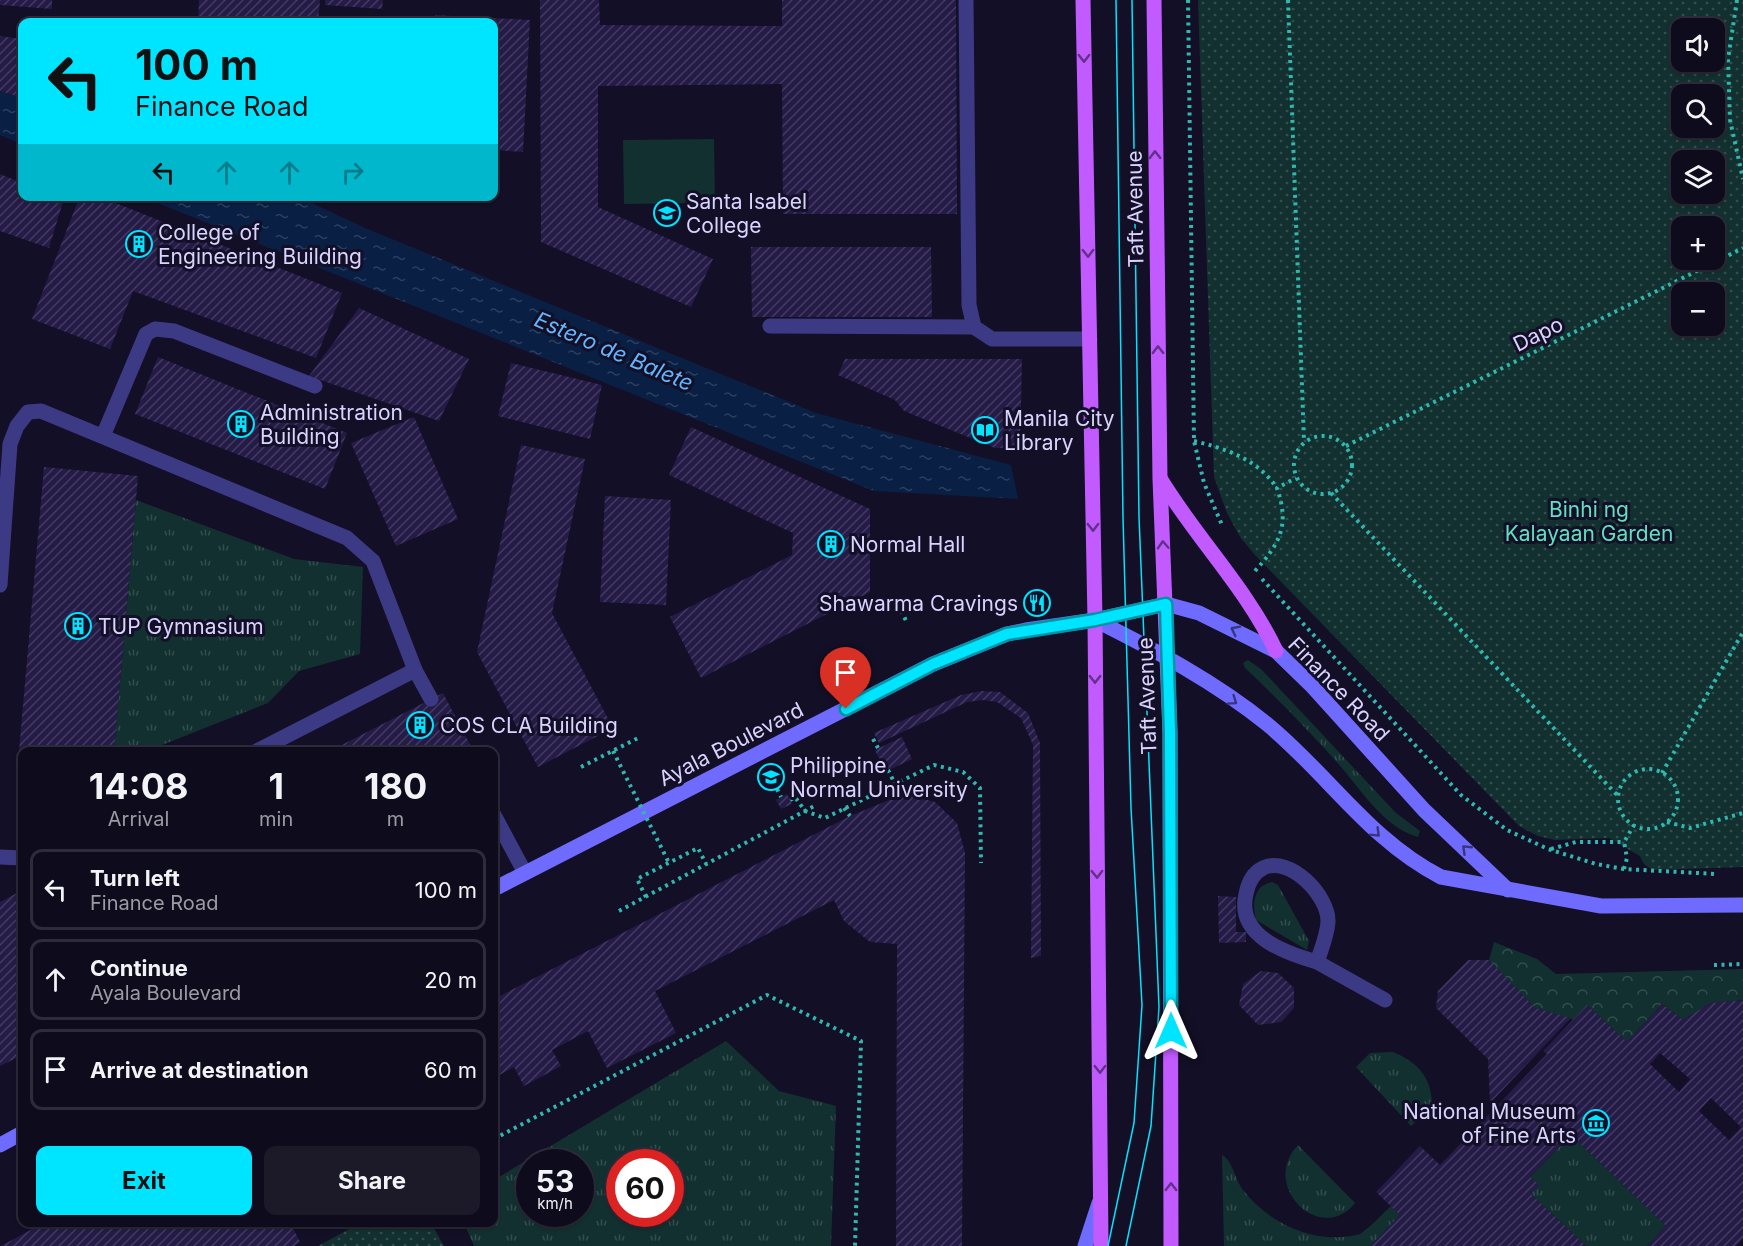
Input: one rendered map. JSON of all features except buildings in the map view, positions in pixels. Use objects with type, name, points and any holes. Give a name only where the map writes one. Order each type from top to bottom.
[{"type":"main road","points":[[1083,0],[1095,620],[1101,1246]]},
{"type":"main road","name":"Taft Avenue","points":[[1154,0],[1160,479],[1170,733],[1171,1246]]},
{"type":"main road","points":[[1160,479],[1180,512],[1260,618],[1276,651]]},
{"type":"main road","name":"Finance Road","points":[[1095,620],[1166,604],[1212,618],[1276,651],[1311,685],[1424,810],[1508,890]]},
{"type":"main road","points":[[1095,620],[1167,657],[1267,724],[1384,840],[1417,864],[1441,877],[1600,906],[1743,905]]},
{"type":"main road","name":"Ayala Boulevard","points":[[498,888],[933,664],[1007,634],[1095,620]]},
{"type":"main road","points":[[0,1145],[18,1135]]},
{"type":"main road","points":[[1085,1246],[1102,1194]]},
{"type":"lane","points":[[966,0],[969,305],[974,327]]},
{"type":"lane","points":[[770,326],[974,327],[992,339],[1089,339]]},
{"type":"lane","points":[[103,436],[146,334],[156,329],[174,331],[315,386]]},
{"type":"lane","points":[[0,585],[10,444],[17,426],[28,412],[41,411],[347,538],[373,561],[416,670],[431,699]]},
{"type":"lane","points":[[265,747],[416,670]]},
{"type":"lane","points":[[498,822],[525,873]]},
{"type":"lane","points":[[0,857],[18,858]]},
{"type":"lane","points":[[1317,962],[1328,922],[1321,898],[1294,872],[1271,866],[1256,872],[1247,886],[1245,898],[1249,923],[1260,936],[1273,946],[1317,962],[1385,1000]]},
{"type":"path","points":[[1188,0],[1194,441],[1204,483],[1226,534]]},
{"type":"path","points":[[1288,0],[1304,442]]},
{"type":"path","points":[[1737,0],[1728,59],[1730,120],[1743,179]]},
{"type":"path","name":"Dapo","points":[[1346,446],[1743,248]]},
{"type":"path","points":[[1330,436],[1346,446],[1352,464],[1351,474],[1347,482],[1331,493],[1323,495],[1307,490],[1296,478],[1293,459],[1304,442],[1312,437],[1330,436]]},
{"type":"path","points":[[1194,441],[1226,449],[1251,462],[1268,475],[1277,488],[1283,514],[1280,537],[1270,554],[1255,571]]},
{"type":"path","points":[[1277,488],[1296,478]]},
{"type":"path","points":[[1331,493],[1618,796],[1622,813],[1634,825],[1651,829],[1667,822],[1673,815],[1678,797],[1675,787],[1662,773],[1653,770],[1634,773],[1626,779],[1618,796]]},
{"type":"path","points":[[1250,564],[1461,795],[1507,830],[1548,849],[1596,864],[1624,869],[1716,874]]},
{"type":"path","points":[[895,597],[908,623]]},
{"type":"path","points":[[1662,773],[1743,632]]},
{"type":"path","points":[[581,767],[640,737]]},
{"type":"path","points":[[873,739],[878,748]]},
{"type":"path","points":[[613,752],[669,863]]},
{"type":"path","points":[[790,800],[795,797],[805,811],[825,818],[934,765],[963,772],[980,788],[981,863]]},
{"type":"path","points":[[888,770],[895,784]]},
{"type":"path","points":[[777,789],[781,797]]},
{"type":"path","points":[[619,911],[816,805]]},
{"type":"path","points":[[844,808],[850,816]]},
{"type":"path","points":[[1667,822],[1690,828],[1743,813]]},
{"type":"path","points":[[1624,869],[1627,858],[1624,842],[1634,825]]},
{"type":"path","points":[[1548,849],[1576,842],[1624,842]]},
{"type":"path","points":[[646,897],[637,879],[698,848],[706,864]]},
{"type":"path","points":[[1713,965],[1743,964]]},
{"type":"path","points":[[498,1137],[767,996],[861,1041],[855,1246]]},
{"type":"green space","name":"Binhi ng Kalayaan Garden","points":[[1198,0],[1743,0],[1743,867],[1653,870],[1644,864],[1640,856],[1609,838],[1555,840],[1538,836],[1519,826],[1255,555],[1240,537],[1227,513],[1214,477]]},
{"type":"green space","points":[[714,139],[715,203],[624,204],[623,140]]},
{"type":"green space","points":[[136,500],[294,559],[363,567],[360,654],[299,671],[268,703],[157,747],[114,747]]},
{"type":"green space","points":[[1248,660],[1262,670],[1396,813],[1420,831],[1418,837],[1405,832],[1382,815],[1313,736],[1245,668],[1243,663]]},
{"type":"green space","points":[[1272,882],[1278,885],[1309,941],[1307,950],[1256,920],[1255,897],[1261,887]]},
{"type":"green space","points":[[1494,942],[1537,959],[1556,974],[1743,969],[1743,1000],[1710,1003],[1683,1020],[1662,1004],[1627,1042],[1588,1006],[1574,1020],[1535,1008],[1489,960]]},
{"type":"green space","points":[[726,1041],[779,1091],[836,1106],[831,1246],[474,1246],[466,1227],[498,1227],[498,1178],[516,1167],[516,1227],[594,1227],[594,1149],[546,1149]]},
{"type":"green space","points":[[1393,1052],[1417,1067],[1430,1088],[1432,1107],[1411,1126],[1356,1067],[1370,1053]]},
{"type":"green space","points":[[1571,1135],[1666,1226],[1647,1246],[1586,1246],[1531,1194],[1530,1177]]},
{"type":"green space","points":[[1298,1145],[1355,1203],[1341,1215],[1326,1218],[1312,1214],[1299,1206],[1290,1193],[1286,1177],[1288,1161]]},
{"type":"green space","points":[[1222,1155],[1229,1162],[1243,1190],[1254,1202],[1266,1213],[1295,1229],[1327,1237],[1344,1237],[1360,1234],[1391,1206],[1400,1215],[1370,1246],[1224,1246]]},
{"type":"green space","points":[[353,1227],[433,1227],[444,1246],[318,1246]]},
{"type":"water","points":[[0,91],[18,97],[18,142],[0,135]]},
{"type":"water","name":"Estero de Balete","points":[[153,201],[308,201],[365,228],[816,413],[1011,465],[1018,499],[874,491]]},
{"type":"tram line","points":[[1108,1246],[1134,1123],[1142,1005],[1131,808],[1123,518],[1116,0]]},
{"type":"tram line","points":[[1126,1246],[1151,1126],[1159,1007],[1139,517],[1132,0]]},
{"type":"place","name":"Santa Isabel College","points":[[667,213]]},
{"type":"place","name":"College of Engineering Building","points":[[139,244]]},
{"type":"place","name":"Administration Building","points":[[241,424]]},
{"type":"place","name":"Manila City Library","points":[[985,430]]},
{"type":"place","name":"Normal Hall","points":[[831,544]]},
{"type":"place","name":"Shawarma Cravings","points":[[1037,603]]},
{"type":"place","name":"TUP Gymnasium","points":[[78,626]]},
{"type":"place","name":"COS CLA Building","points":[[420,725]]},
{"type":"place","name":"Philippine Normal University","points":[[771,777]]},
{"type":"place","name":"National Museum of Fine Arts","points":[[1596,1123]]},
{"type":"route","points":[[846,709],[933,664],[1007,634],[1095,620],[1166,604],[1170,733],[1171,1031]]}]
